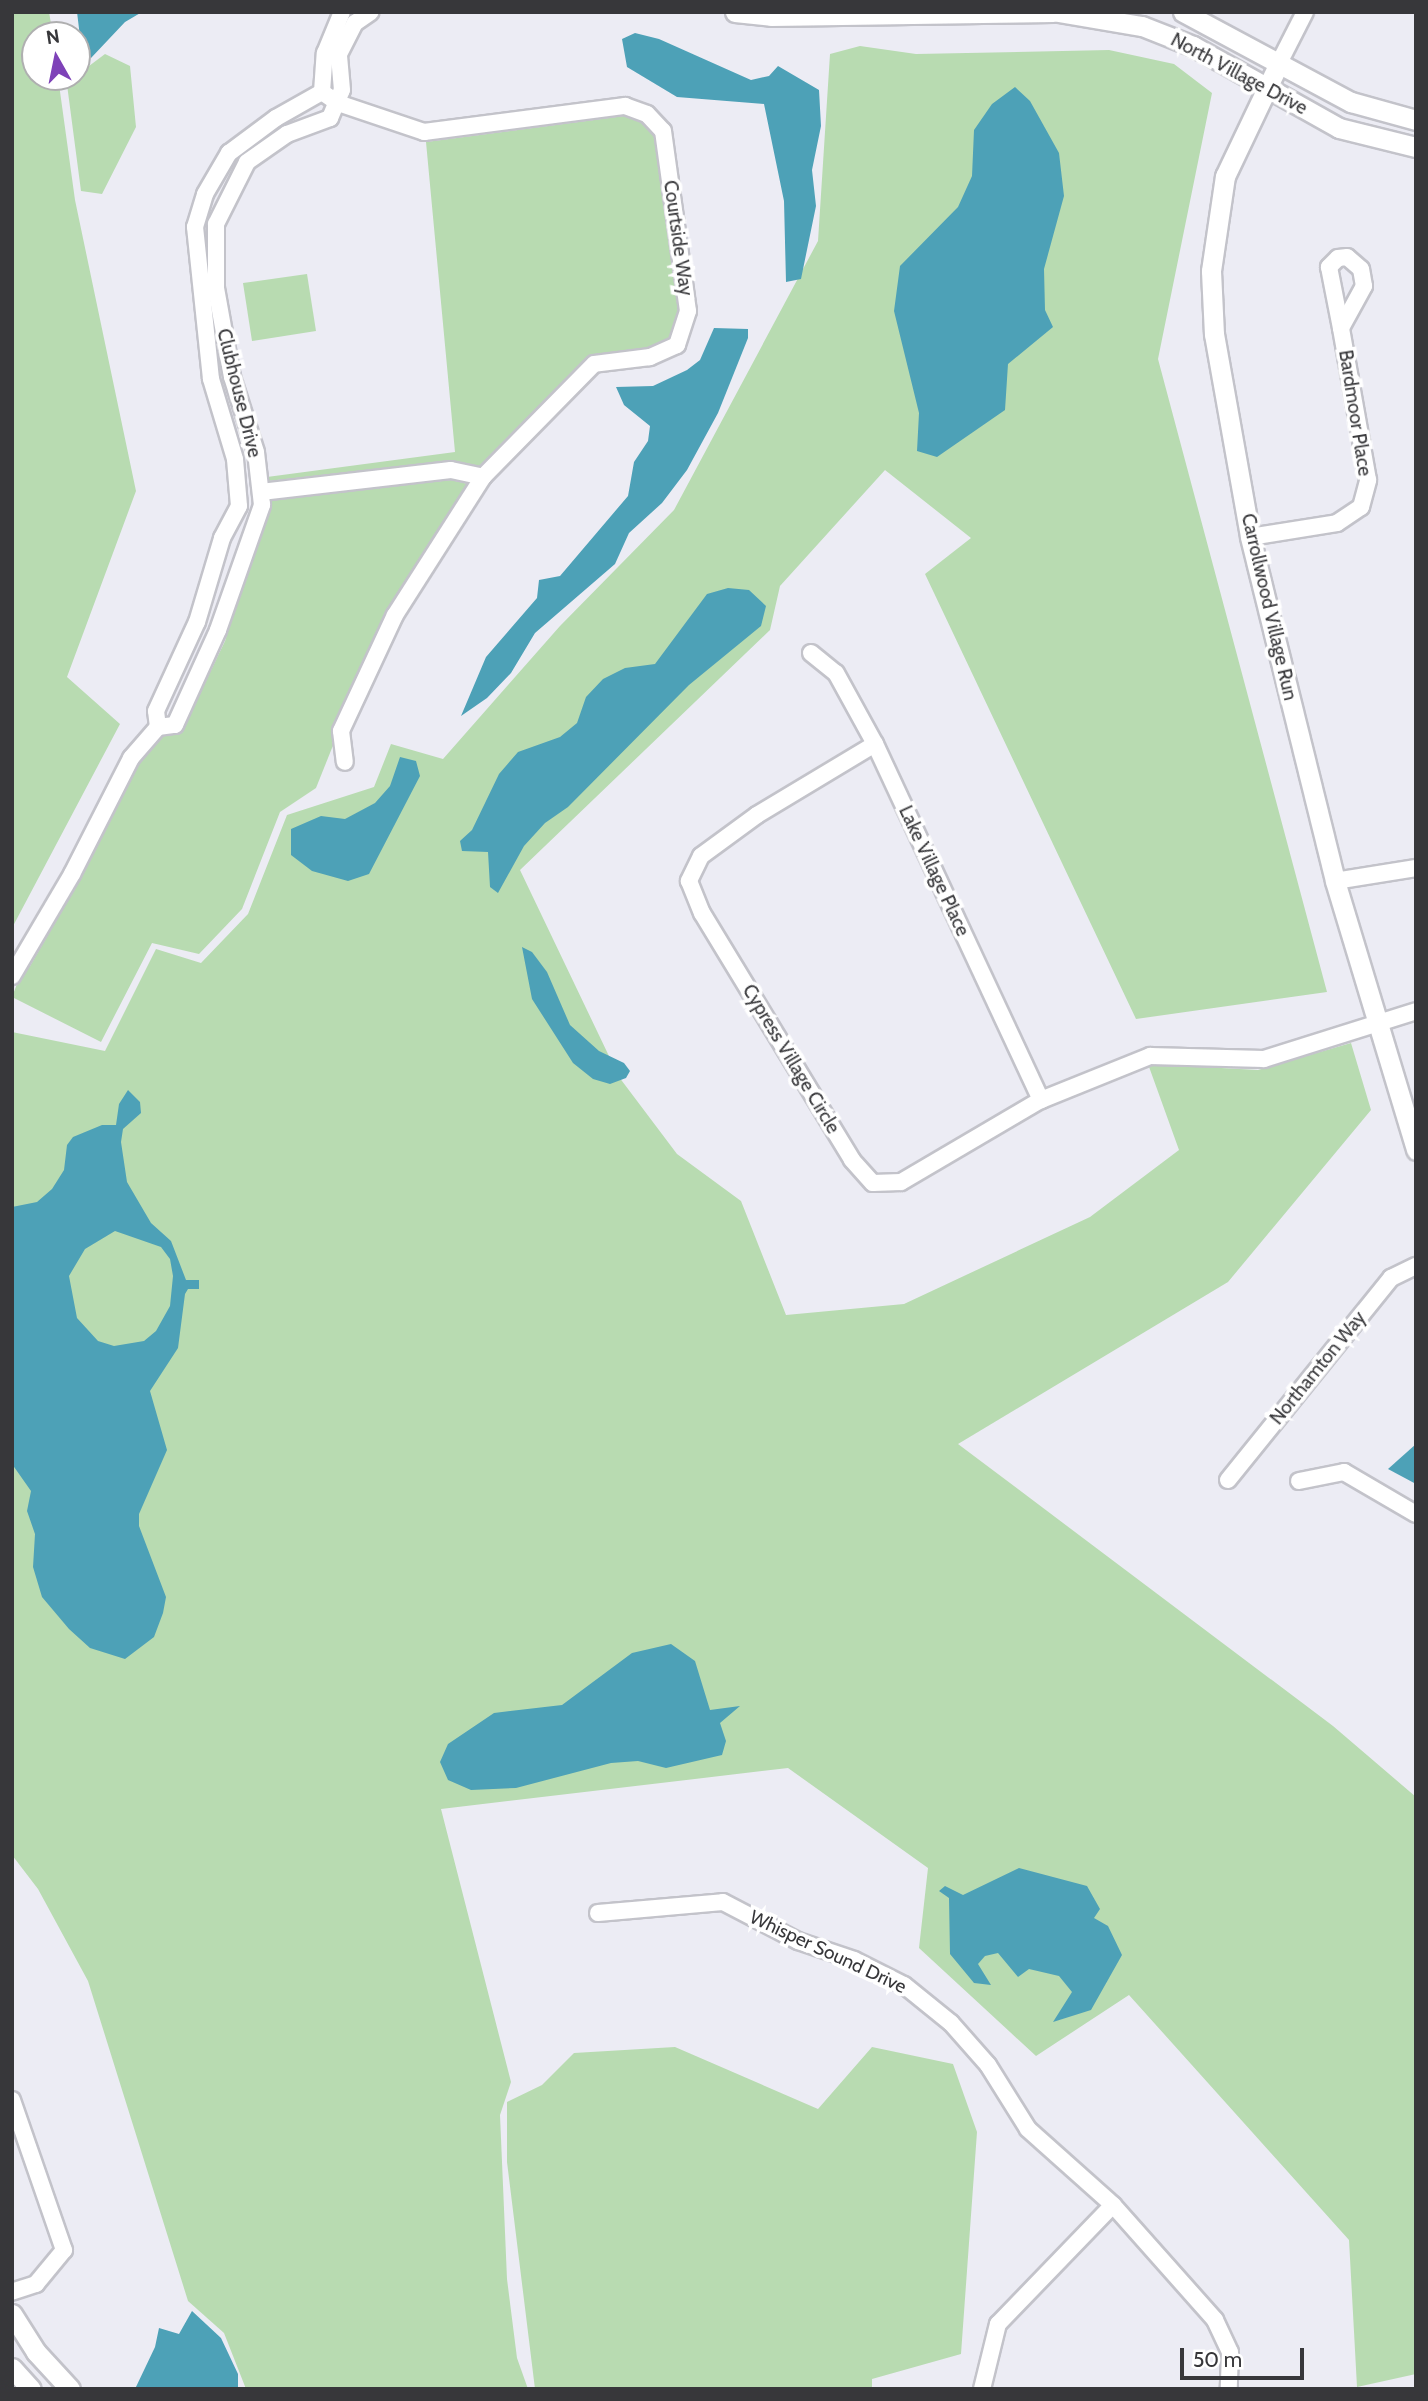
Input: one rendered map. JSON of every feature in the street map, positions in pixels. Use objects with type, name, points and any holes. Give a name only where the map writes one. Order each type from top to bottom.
[{"type":"street","points":[[322,92],[326,53],[342,12]]},
{"type":"street","points":[[338,103],[342,90],[339,54],[355,23],[371,12]]},
{"type":"street","name":"North Village Drive","points":[[734,12],[1056,12],[1142,26],[1193,47],[1339,128],[1416,147]]},
{"type":"street","name":"North Village Drive","points":[[1183,12],[1351,102],[1416,120]]},
{"type":"street","points":[[1279,63],[1305,12]]},
{"type":"street","name":"Carrollwood Village Run","points":[[1279,63],[1226,176],[1211,271],[1214,334],[1250,537],[1335,881],[1375,1022],[1416,1150]]},
{"type":"street","name":"Courtside Way","points":[[322,92],[338,103],[424,132],[625,106],[647,114],[663,131],[688,312],[677,345],[650,357],[594,364],[483,477],[395,615],[341,731],[345,762]]},
{"type":"street","name":"Clubhouse Drive","points":[[158,727],[156,711],[197,622],[222,538],[239,506],[235,458],[211,379],[195,227],[205,194],[229,153],[275,118],[322,92]]},
{"type":"street","name":"Clubhouse Drive","points":[[12,976],[131,758],[158,727],[175,724],[218,630],[262,505],[256,452],[232,377],[216,288],[215,223],[247,162],[287,134],[330,118],[338,103]]},
{"type":"street","name":"Bardmoor Place","points":[[1250,537],[1337,523],[1361,507],[1368,480],[1341,328]]},
{"type":"street","points":[[261,492],[451,470],[483,477]]},
{"type":"street","points":[[197,622],[218,630]]},
{"type":"street","name":"Lake Village Place","points":[[811,653],[836,673],[875,744],[1041,1100]]},
{"type":"street","name":"Cypress Village Circle","points":[[875,744],[757,815],[701,856],[689,881],[702,913],[852,1160],[873,1183],[901,1182],[1041,1100],[1150,1056],[1264,1059],[1416,1011]]},
{"type":"street","points":[[1335,881],[1416,868]]},
{"type":"street","name":"Northamton Way","points":[[1228,1480],[1391,1278],[1416,1266]]},
{"type":"street","points":[[1299,1481],[1345,1472],[1416,1514]]},
{"type":"street","name":"Whisper Sound Drive","points":[[598,1913],[723,1902],[797,1941],[854,1960],[904,1986],[951,2023],[988,2065],[1028,2129],[1113,2205],[1215,2320],[1230,2353],[1229,2389]]},
{"type":"street","points":[[12,2100],[64,2250],[36,2284],[12,2292]]},
{"type":"street","points":[[982,2389],[998,2324],[1113,2205]]},
{"type":"street","points":[[12,2314],[36,2352],[70,2389]]},
{"type":"street","points":[[12,2368],[30,2389]]},
{"type":"green space","points":[[12,12],[49,12],[51,21],[21,21],[21,91],[60,91],[75,200],[136,491],[67,677],[120,724],[12,928]]},
{"type":"green space","points":[[860,46],[916,54],[1109,50],[1174,64],[1212,93],[1158,359],[1327,992],[1136,1019],[925,574],[971,538],[885,470],[780,586],[770,630],[520,870],[619,1077],[677,1154],[741,1201],[786,1315],[904,1304],[1090,1217],[1179,1150],[1148,1064],[1258,1070],[1351,1043],[1371,1110],[1228,1282],[958,1444],[1333,1726],[1416,1797],[1416,2374],[1357,2387],[1349,2240],[1129,1995],[1036,2056],[919,1948],[928,1868],[788,1768],[441,1809],[511,2082],[500,2115],[507,2279],[517,2358],[528,2389],[246,2389],[224,2333],[188,2301],[88,1981],[38,1889],[12,1855],[12,1032],[105,1051],[156,949],[201,963],[248,914],[287,815],[374,787],[391,744],[443,759],[560,626],[674,510],[818,241],[830,54]]},
{"type":"green space","points":[[105,54],[130,66],[136,127],[102,194],[81,191],[68,91],[91,91],[91,64]]},
{"type":"green space","points":[[624,116],[643,122],[655,136],[680,310],[670,338],[647,348],[589,356],[480,467],[449,461],[268,481],[267,477],[455,452],[426,142]]},
{"type":"green space","points":[[307,274],[316,331],[252,341],[243,283]]},
{"type":"green space","points":[[451,480],[468,484],[387,611],[334,726],[334,743],[316,788],[280,812],[242,909],[199,954],[152,943],[101,1042],[12,997],[25,963],[30,966],[80,879],[138,763],[161,736],[183,729],[225,641],[270,500]]},
{"type":"green space","points":[[675,2047],[818,2109],[872,2047],[953,2064],[977,2132],[961,2354],[872,2379],[872,2389],[535,2389],[507,2162],[507,2102],[542,2085],[574,2053]]},
{"type":"water","points":[[77,12],[142,12],[125,22],[91,58],[91,21],[78,21]]},
{"type":"water","points":[[635,33],[659,39],[751,80],[769,76],[778,66],[819,90],[821,126],[812,170],[816,206],[801,279],[786,282],[784,201],[764,104],[677,97],[627,67],[622,39]]},
{"type":"water","points":[[1015,87],[1030,101],[1059,153],[1064,196],[1044,269],[1045,310],[1053,327],[1008,364],[1005,410],[937,457],[917,451],[919,413],[894,311],[900,266],[958,207],[972,176],[974,130],[992,104]]},
{"type":"water","points":[[714,328],[748,329],[748,338],[718,413],[687,470],[662,503],[629,533],[615,564],[535,633],[511,673],[487,698],[461,716],[486,657],[537,598],[539,580],[560,576],[628,496],[634,462],[648,441],[650,426],[624,405],[616,387],[653,386],[687,370],[700,360]]},
{"type":"water","points":[[728,588],[749,590],[766,606],[761,626],[689,685],[568,807],[545,823],[524,846],[498,893],[490,887],[488,852],[462,851],[460,841],[472,830],[499,774],[518,752],[560,737],[577,723],[586,697],[603,679],[625,668],[655,664],[707,594]]},
{"type":"water","points":[[400,757],[416,761],[420,776],[369,874],[348,881],[312,871],[291,855],[291,829],[321,816],[345,819],[375,803],[390,786]]},
{"type":"water","points":[[522,947],[532,952],[547,972],[570,1025],[599,1051],[624,1063],[630,1071],[626,1078],[610,1084],[593,1079],[573,1063],[532,999]]},
{"type":"water","points":[[128,1090],[140,1102],[141,1113],[123,1129],[121,1142],[127,1182],[151,1223],[171,1241],[186,1280],[199,1280],[199,1289],[188,1289],[185,1294],[178,1348],[150,1391],[167,1450],[139,1514],[139,1526],[166,1597],[163,1613],[154,1637],[125,1659],[90,1648],[69,1629],[42,1597],[33,1567],[35,1534],[27,1511],[31,1491],[12,1464],[12,1207],[37,1202],[52,1189],[64,1170],[67,1145],[73,1137],[102,1125],[116,1125],[119,1104]],"holes":[[[115,1231],[161,1247],[170,1259],[173,1276],[170,1306],[156,1331],[144,1341],[114,1346],[98,1341],[77,1318],[69,1276],[85,1249]]]},
{"type":"water","points":[[1416,1444],[1416,1484],[1388,1469]]},
{"type":"water","points":[[671,1644],[695,1661],[710,1710],[740,1706],[720,1723],[726,1741],[722,1755],[666,1768],[638,1761],[611,1763],[516,1788],[471,1790],[448,1780],[440,1762],[448,1744],[494,1713],[562,1705],[632,1653]]},
{"type":"water","points":[[1019,1868],[1087,1886],[1100,1909],[1094,1918],[1108,1926],[1122,1955],[1091,2010],[1053,2022],[1072,1992],[1059,1976],[1029,1969],[1018,1977],[998,1953],[985,1956],[978,1964],[991,1985],[974,1983],[950,1954],[949,1898],[939,1891],[945,1886],[963,1895]]},
{"type":"water","points":[[192,2311],[221,2338],[238,2374],[238,2389],[135,2389],[155,2347],[159,2328],[179,2334]]}]
